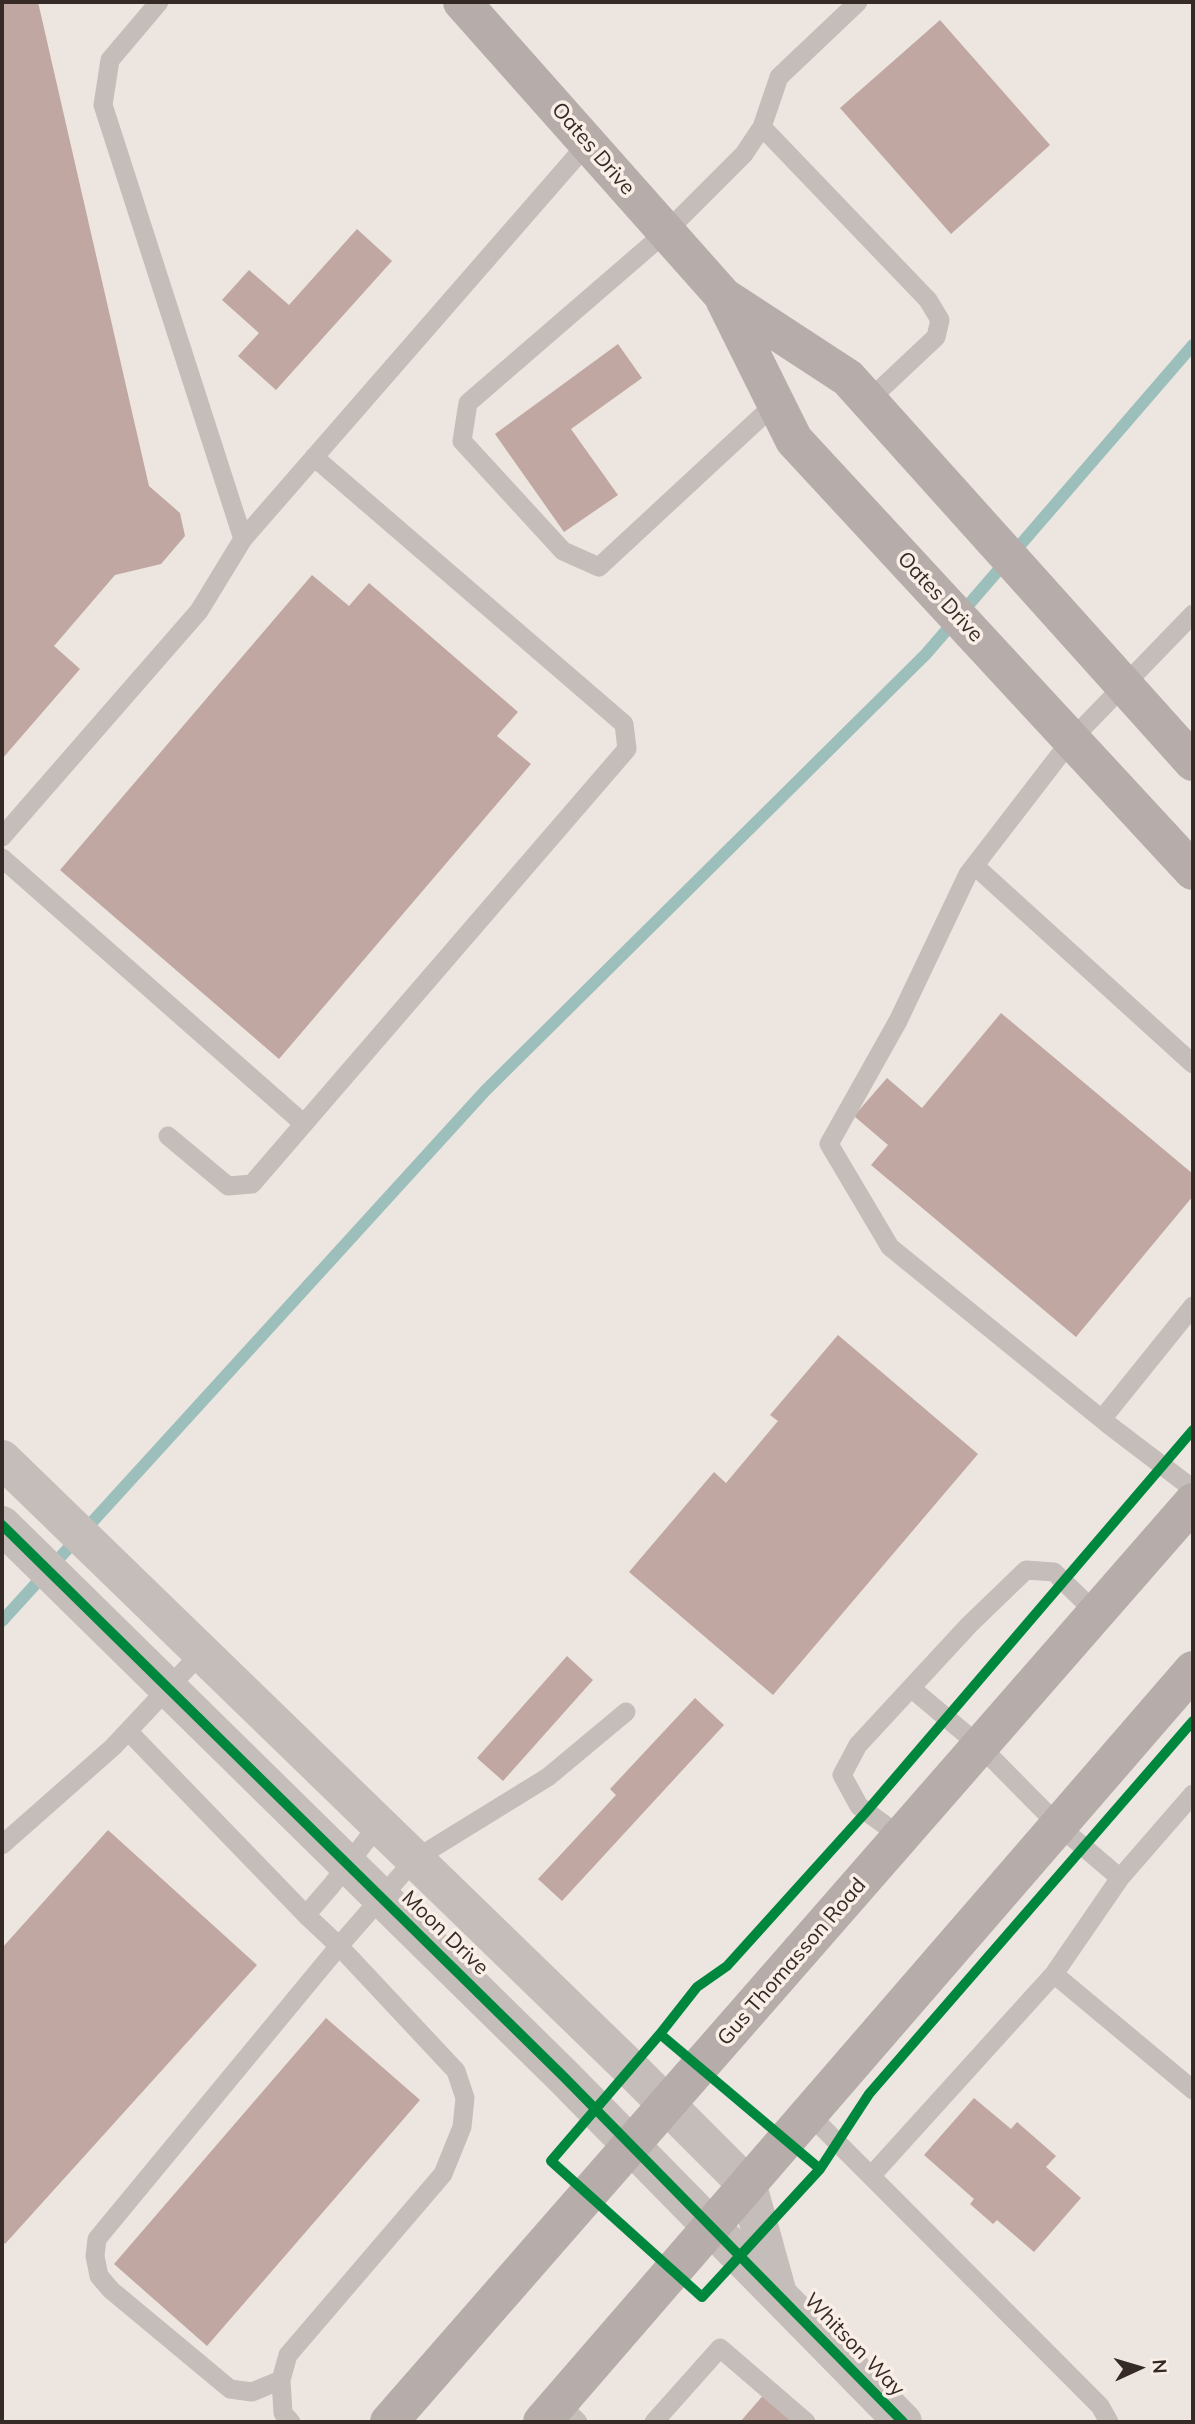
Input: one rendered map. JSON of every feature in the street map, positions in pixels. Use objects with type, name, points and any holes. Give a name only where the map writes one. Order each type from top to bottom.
[{"type":"main road","name":"Oates Drive","points":[[462,2],[723,297],[794,440],[1193,871]]},
{"type":"main road","name":"Oates Drive","points":[[723,297],[848,378],[1193,762]]},
{"type":"main road","name":"Gus Thomasson Road","points":[[389,2422],[1193,1502]]},
{"type":"main road","points":[[560,2416],[711,2228],[1193,1670]]},
{"type":"street","name":"Moon Drive","points":[[2,1459],[748,2186],[778,2294]]},
{"type":"street","name":"Moon Drive","points":[[9,1532],[348,1864],[778,2294]]},
{"type":"street","name":"Whitson Way","points":[[778,2294],[888,2417]]},
{"type":"lane","points":[[159,2],[110,60],[103,105],[243,539]]},
{"type":"lane","points":[[776,403],[599,567],[564,551],[462,441],[468,403],[666,232],[744,154],[762,127],[779,77],[858,2]]},
{"type":"lane","points":[[762,127],[928,300],[940,320],[936,337],[868,401]]},
{"type":"lane","points":[[2,837],[199,611],[243,539],[588,144]]},
{"type":"lane","points":[[167,1136],[228,1186],[252,1184],[627,749],[624,724],[314,457]]},
{"type":"lane","points":[[1193,614],[1072,738],[968,874],[898,1021],[829,1144],[890,1247],[1193,1489]]},
{"type":"lane","points":[[2,858],[304,1124]]},
{"type":"lane","points":[[975,866],[1193,1064]]},
{"type":"lane","points":[[1102,1419],[1193,1306]]},
{"type":"lane","points":[[901,1837],[859,1806],[842,1775],[858,1745],[969,1625],[1026,1570],[1054,1572],[1096,1613]]},
{"type":"lane","points":[[2,1845],[128,1731],[202,1652]]},
{"type":"lane","points":[[911,1688],[980,1745],[1059,1826],[1120,1878]]},
{"type":"lane","points":[[281,2380],[252,2392],[230,2389],[111,2290],[99,2276],[95,2256],[97,2239],[339,1946],[415,1859],[548,1777],[626,1712]]},
{"type":"lane","points":[[128,1731],[339,1946],[456,2071],[465,2098],[462,2127],[443,2174],[288,2355],[281,2380],[283,2413],[291,2422]]},
{"type":"lane","points":[[871,2176],[1054,1974],[1120,1878],[1193,1794]]},
{"type":"lane","points":[[306,1915],[379,1824]]},
{"type":"lane","points":[[1054,1974],[1193,2090]]},
{"type":"lane","points":[[810,2115],[1100,2406],[1109,2422]]},
{"type":"lane","points":[[654,2422],[720,2348],[806,2422]]},
{"type":"building","points":[[2,2],[38,2],[149,486],[180,513],[185,536],[161,564],[115,575],[54,646],[80,669],[2,759]]},
{"type":"building","points":[[940,20],[1050,145],[951,234],[840,108]]},
{"type":"building","points":[[357,229],[392,261],[276,390],[238,356],[259,333],[222,300],[249,270],[289,305]]},
{"type":"building","points":[[618,344],[642,378],[571,429],[618,495],[564,532],[495,434]]},
{"type":"building","points":[[312,575],[349,606],[369,583],[518,712],[497,736],[531,764],[279,1059],[60,870]]},
{"type":"building","points":[[1001,1013],[1193,1174],[1193,1196],[1076,1337],[871,1165],[888,1145],[854,1116],[887,1078],[922,1108]]},
{"type":"building","points":[[838,1335],[978,1454],[773,1695],[629,1572],[714,1472],[726,1483],[778,1421],[770,1415]]},
{"type":"building","points":[[567,1656],[593,1680],[503,1781],[477,1758]]},
{"type":"building","points":[[695,1698],[724,1725],[562,1901],[538,1879],[616,1795],[610,1789]]},
{"type":"building","points":[[108,1830],[257,1965],[5,2244],[2,2240],[2,1948]]},
{"type":"building","points":[[326,2018],[420,2100],[207,2346],[114,2264]]},
{"type":"building","points":[[974,2098],[1011,2129],[1017,2122],[1056,2156],[1046,2167],[1081,2198],[1034,2252],[997,2220],[993,2224],[970,2204],[974,2199],[924,2155]]},
{"type":"building","points":[[766,2392],[800,2422],[740,2422]]},
{"type":"waterway","points":[[2,1621],[485,1091],[926,654],[1193,345]]},
{"type":"cycle path","points":[[1193,1430],[866,1812],[727,1966],[697,1987],[551,2161],[702,2297],[820,2169],[869,2094],[1193,1721]]},
{"type":"cycle path","points":[[2,1525],[563,2076],[903,2422]]},
{"type":"cycle path","points":[[660,2034],[820,2169]]}]
